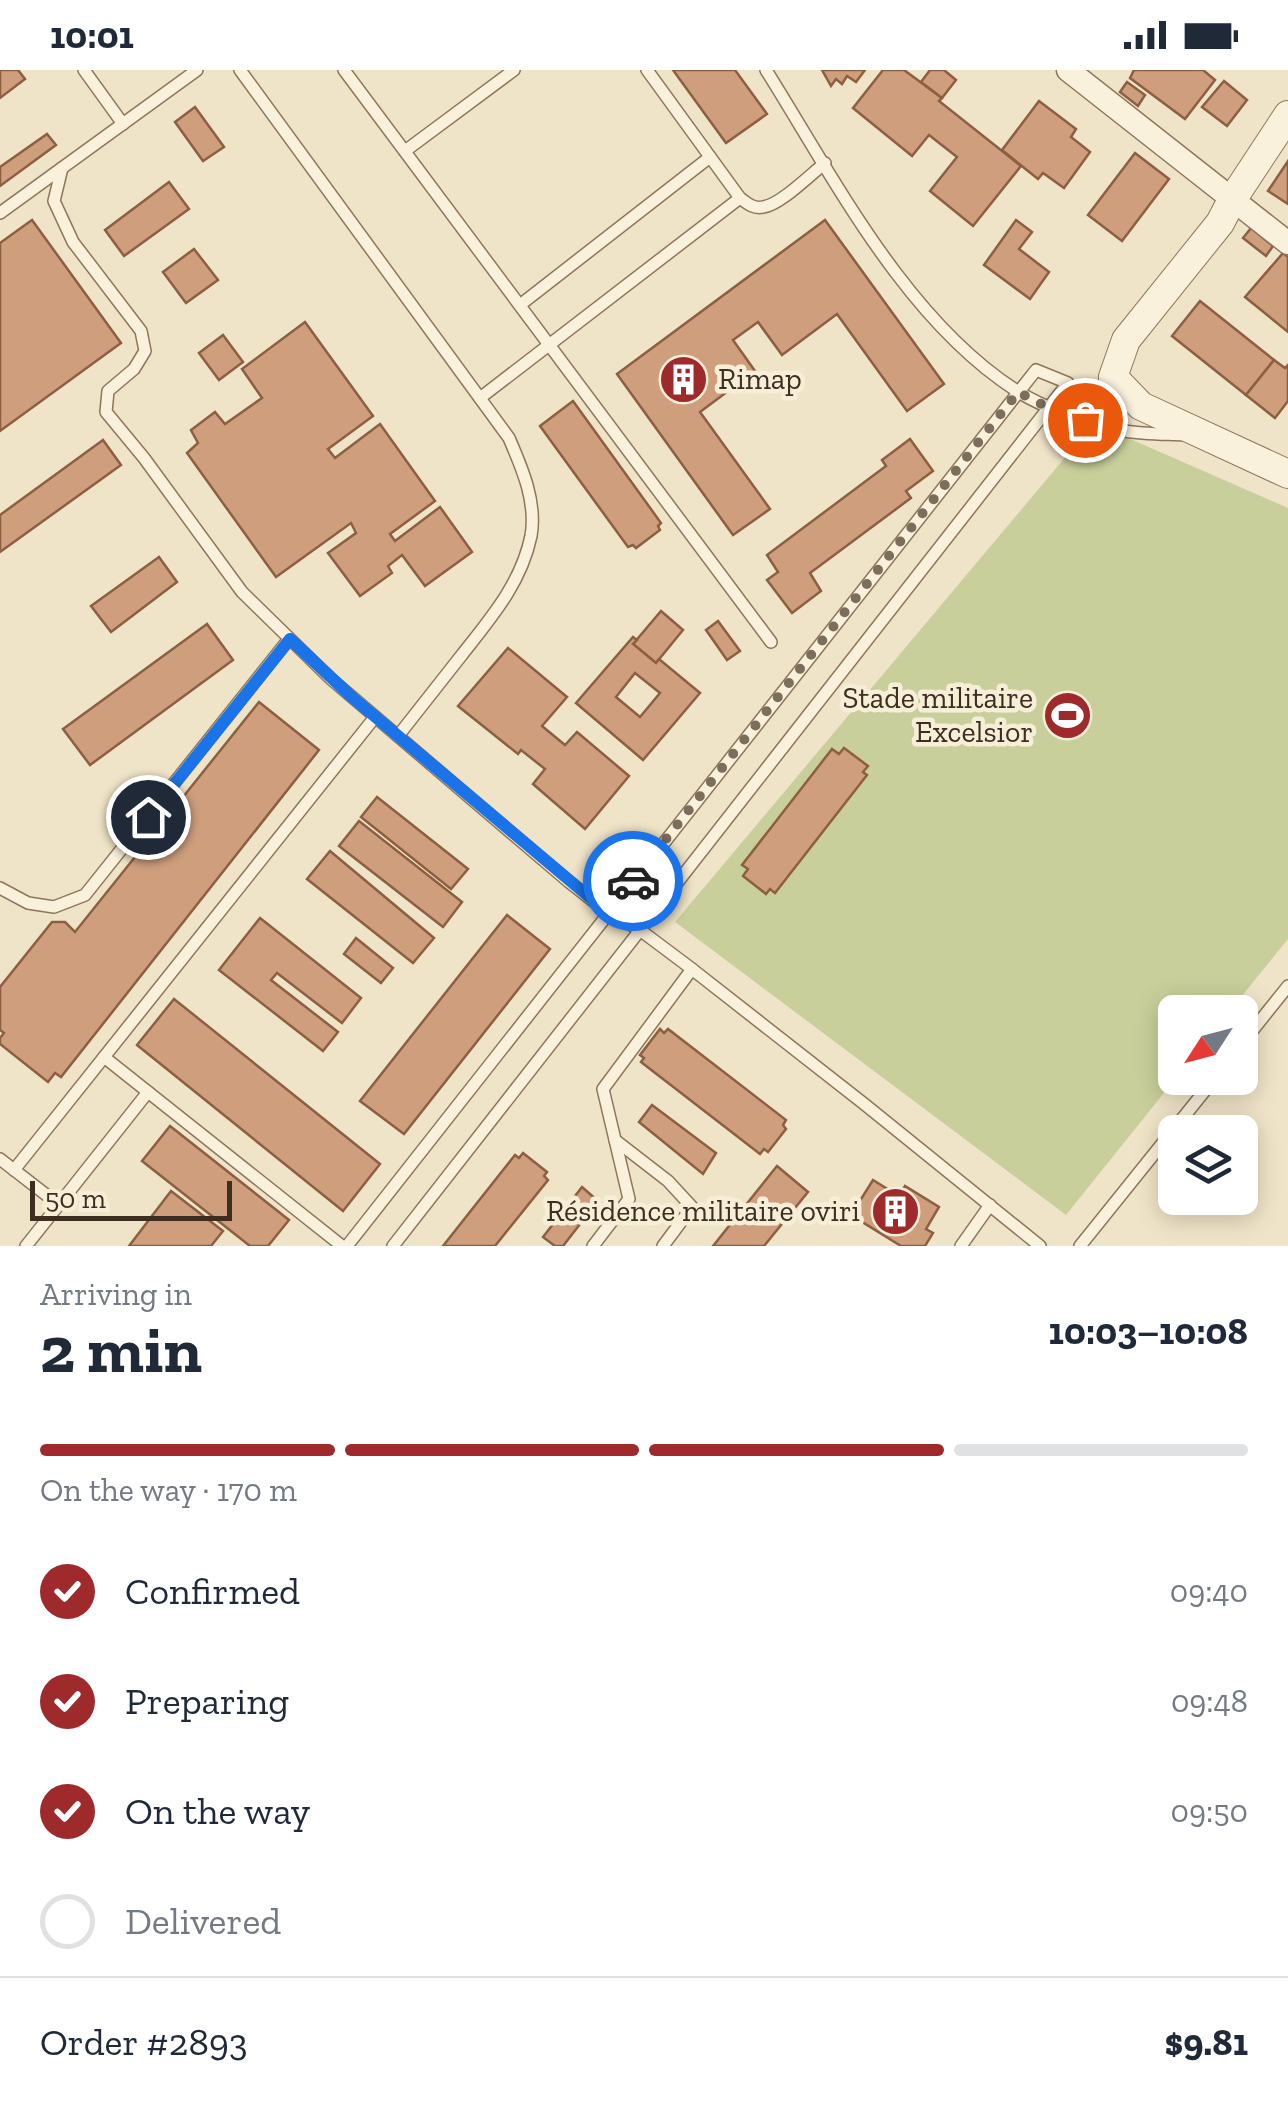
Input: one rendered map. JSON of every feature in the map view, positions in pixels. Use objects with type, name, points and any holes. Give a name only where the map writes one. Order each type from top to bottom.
[{"type":"street","points":[[1068,70],[1288,243]]},
{"type":"street","points":[[1288,115],[1220,222],[1126,340],[1113,377],[1141,406],[1288,474]]},
{"type":"lane","points":[[84,70],[123,124]]},
{"type":"lane","points":[[0,214],[196,70]]},
{"type":"lane","points":[[240,70],[480,398],[508,438],[523,470],[531,534],[518,574],[499,609],[398,736]]},
{"type":"lane","points":[[344,70],[771,642]]},
{"type":"lane","points":[[405,151],[514,70]]},
{"type":"lane","points":[[647,70],[740,198],[750,206],[764,207],[777,200],[825,164]]},
{"type":"lane","points":[[766,70],[904,285],[957,342],[1018,392],[1049,408],[1120,431],[1202,434]]},
{"type":"lane","points":[[520,306],[710,157]]},
{"type":"lane","points":[[62,168],[54,201],[73,242],[141,330],[145,351],[134,369],[108,391],[106,412],[242,592],[312,662],[569,882],[692,969],[1040,1246]]},
{"type":"lane","points":[[480,398],[740,198]]},
{"type":"lane","points":[[104,1057],[344,1246],[1036,370],[1068,383],[393,1246]]},
{"type":"lane","points":[[0,888],[28,903],[54,906],[85,895],[290,639]]},
{"type":"lane","points":[[14,1170],[375,717]]},
{"type":"lane","points":[[593,1246],[628,1199],[603,1088],[692,969]]},
{"type":"lane","points":[[1258,1024],[1288,986]]},
{"type":"lane","points":[[26,1246],[148,1092]]},
{"type":"lane","points":[[1080,1246],[1201,1095]]},
{"type":"lane","points":[[614,1139],[668,1181],[692,1207],[663,1246]]},
{"type":"lane","points":[[0,1159],[58,1204]]},
{"type":"lane","points":[[961,1246],[990,1205]]},
{"type":"green space","name":"Stade militaire Excelsior","points":[[1094,423],[1288,508],[1288,939],[1243,995],[1158,995],[1158,1095],[1162,1095],[1066,1215],[675,922]]},
{"type":"building","points":[[0,70],[18,70],[25,79],[0,98]]},
{"type":"building","points":[[673,70],[735,70],[767,114],[726,143]]},
{"type":"building","points":[[822,70],[865,70],[856,82],[847,76],[842,84],[836,79],[831,86]]},
{"type":"building","points":[[883,70],[904,70],[1021,166],[973,226],[930,191],[957,157],[929,135],[912,156],[853,108]]},
{"type":"building","points":[[930,70],[944,70],[956,80],[942,98],[921,82]]},
{"type":"building","points":[[1134,70],[1203,70],[1215,80],[1185,119],[1130,78]]},
{"type":"building","points":[[1224,81],[1247,100],[1227,126],[1202,107]]},
{"type":"building","points":[[1127,82],[1145,95],[1138,106],[1120,92]]},
{"type":"building","points":[[1039,101],[1076,129],[1071,137],[1090,152],[1064,188],[1043,173],[1038,179],[1002,150]]},
{"type":"building","points":[[195,107],[224,147],[203,161],[175,122]]},
{"type":"building","points":[[47,134],[56,145],[0,186],[0,167]]},
{"type":"building","points":[[1135,153],[1169,179],[1122,241],[1088,215]]},
{"type":"building","points":[[1288,161],[1288,204],[1268,191]]},
{"type":"building","points":[[169,182],[189,209],[124,256],[105,230]]},
{"type":"building","points":[[32,220],[121,343],[0,431],[0,243]]},
{"type":"building","name":"Rimap","points":[[825,220],[944,384],[907,411],[837,314],[782,355],[758,322],[733,340],[755,371],[700,412],[770,509],[733,535],[617,374]]},
{"type":"building","points":[[1016,220],[1032,232],[1019,249],[1049,272],[1030,299],[984,265]]},
{"type":"building","points":[[1251,228],[1273,246],[1266,256],[1243,238]]},
{"type":"building","points":[[194,249],[218,280],[186,303],[163,272]]},
{"type":"building","points":[[1283,253],[1288,257],[1288,332],[1245,297]]},
{"type":"building","points":[[1200,301],[1274,360],[1246,395],[1172,336]]},
{"type":"building","points":[[305,322],[373,416],[328,449],[335,458],[380,424],[435,501],[390,534],[395,541],[440,507],[472,552],[425,586],[402,555],[388,566],[392,573],[360,596],[328,553],[356,533],[351,523],[276,577],[187,453],[198,443],[191,430],[215,412],[225,424],[262,398],[242,369]]},
{"type":"building","points":[[223,335],[243,362],[219,380],[199,353]]},
{"type":"building","points":[[1274,360],[1285,368],[1288,365],[1288,401],[1275,418],[1246,395]]},
{"type":"building","points":[[573,401],[661,523],[660,530],[636,548],[628,547],[540,426]]},
{"type":"building","points":[[910,439],[933,471],[906,491],[911,498],[810,573],[821,591],[792,613],[767,580],[778,572],[767,555],[886,466],[882,460]]},
{"type":"building","points":[[103,440],[121,465],[0,552],[0,515]]},
{"type":"building","points":[[159,557],[177,582],[111,632],[91,606]]},
{"type":"building","points":[[661,611],[683,630],[656,663],[633,644]]},
{"type":"building","points":[[718,621],[740,651],[727,660],[706,630]]},
{"type":"building","points":[[207,624],[233,660],[90,765],[63,729]]},
{"type":"building","points":[[633,637],[637,640],[633,644],[656,663],[659,659],[700,693],[643,760],[576,703]],"holes":[[[635,673],[660,693],[640,717],[616,697]]]},
{"type":"building","points":[[508,648],[567,697],[542,726],[565,745],[577,732],[629,776],[585,829],[533,784],[545,769],[521,750],[518,754],[458,706]]},
{"type":"building","points":[[259,702],[319,750],[61,1077],[55,1073],[48,1082],[0,1044],[4,1033],[0,1030],[0,987],[52,922],[65,922],[75,932]]},
{"type":"building","points":[[844,748],[868,766],[863,772],[867,775],[775,893],[770,889],[766,894],[743,876],[748,869],[742,865],[832,749],[839,754]]},
{"type":"building","points":[[377,797],[468,869],[451,889],[361,817]]},
{"type":"building","points":[[359,821],[462,902],[443,927],[339,846]]},
{"type":"building","points":[[330,851],[434,938],[413,963],[307,879]]},
{"type":"building","points":[[507,915],[550,949],[404,1134],[360,1101]]},
{"type":"building","points":[[260,918],[361,998],[342,1023],[277,973],[271,980],[338,1032],[323,1051],[219,970]]},
{"type":"building","points":[[356,938],[393,968],[381,983],[344,954]]},
{"type":"building","points":[[174,999],[380,1164],[343,1211],[137,1045]]},
{"type":"building","points":[[660,1029],[664,1033],[668,1029],[786,1120],[786,1129],[768,1152],[764,1149],[760,1154],[641,1062],[644,1058],[640,1055]]},
{"type":"building","points":[[652,1105],[716,1153],[703,1174],[639,1122]]},
{"type":"building","points":[[170,1126],[289,1220],[268,1246],[250,1246],[142,1161]]},
{"type":"building","points":[[523,1153],[547,1172],[544,1176],[548,1180],[495,1246],[443,1246],[515,1155],[519,1158]]},
{"type":"building","points":[[777,1166],[808,1192],[764,1246],[713,1246]]},
{"type":"building","name":"Résidence militaire oviri","points":[[873,1180],[899,1196],[905,1186],[939,1207],[926,1229],[933,1233],[925,1246],[901,1246],[851,1215]]},
{"type":"building","points":[[582,1187],[598,1201],[563,1246],[555,1246],[543,1237]]},
{"type":"building","points":[[171,1191],[223,1231],[211,1246],[129,1246]]},
{"type":"way so far","points":[[633,881],[1018,392],[1085,420]]},
{"type":"place","name":"Rimap","points":[[683,379]]},
{"type":"place","name":"Stade militaire Excelsior","points":[[1068,715]]},
{"type":"place","name":"Résidence militaire oviri","points":[[895,1211]]},
{"type":"route","points":[[148,817],[290,639],[353,698],[606,911],[633,881]]}]
